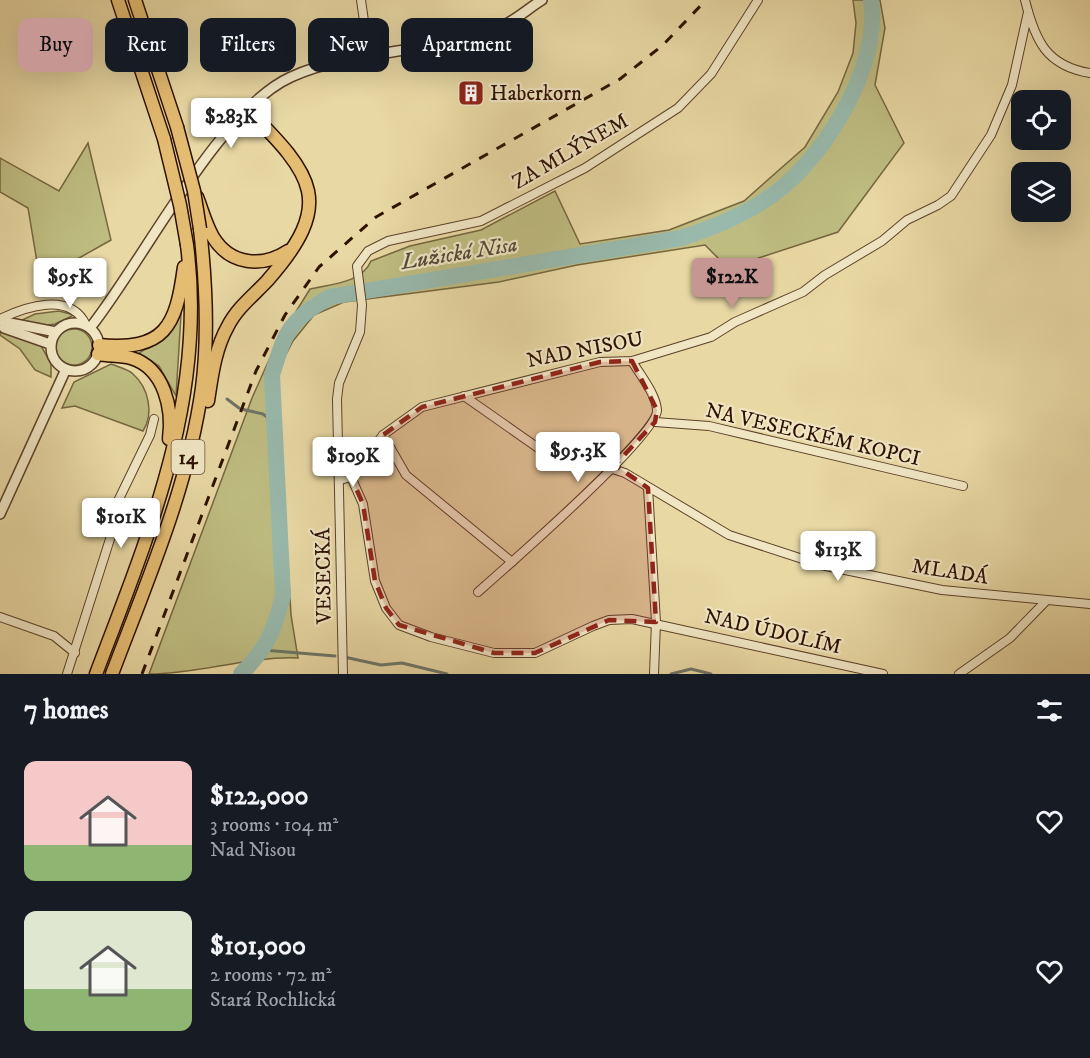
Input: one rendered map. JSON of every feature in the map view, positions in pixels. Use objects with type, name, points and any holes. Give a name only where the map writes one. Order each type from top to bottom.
[{"type":"highway","name":"14","points":[[96,674],[141,554],[172,460],[186,389],[191,320],[187,245],[180,205],[164,139],[118,0]]},
{"type":"highway","name":"14","points":[[112,674],[169,524],[196,419],[205,358],[206,304],[200,229],[194,191],[177,127],[135,0]]},
{"type":"highway","points":[[182,478],[192,460],[208,402],[219,345],[228,324],[296,245],[304,231],[308,210],[308,188],[303,174],[284,148],[247,109]]},
{"type":"highway","points":[[194,191],[213,236],[230,255],[256,262],[272,260],[296,245]]},
{"type":"highway","points":[[99,350],[138,346],[164,330],[173,318],[180,300],[187,245]]},
{"type":"highway","points":[[99,350],[132,358],[143,364],[155,376],[169,402],[171,421],[168,441],[141,554]]},
{"type":"street","points":[[361,0],[364,18]]},
{"type":"street","name":"ZA MLÝNEM","points":[[357,270],[368,251],[388,241],[481,221],[585,168],[678,108],[711,74],[758,0]]},
{"type":"street","name":"NAD NISOU","points":[[1025,0],[1039,39],[1053,61],[1076,71],[1090,73]]},
{"type":"street","points":[[389,52],[480,33],[505,25],[535,2]]},
{"type":"street","name":"NAD NISOU","points":[[351,477],[383,435],[422,407],[600,362],[632,362],[711,337],[735,322],[803,292],[825,275],[882,241],[907,220],[951,196],[991,135],[1003,110],[1012,86],[1028,12]]},
{"type":"street","points":[[88,326],[211,153],[247,109],[261,95],[291,77],[308,71]]},
{"type":"street","name":"VESECKÁ","points":[[343,674],[337,399],[339,383],[360,332],[362,304],[357,270]]},
{"type":"street","points":[[2,319],[14,312],[40,304],[71,309],[83,318],[88,326],[99,350],[94,362],[83,370],[66,369],[56,361],[50,344],[56,332],[70,323],[88,326]]},
{"type":"street","points":[[2,319],[56,332]]},
{"type":"street","points":[[0,326],[50,344]]},
{"type":"street","points":[[478,592],[612,469],[655,422],[657,410],[632,362]]},
{"type":"street","points":[[0,514],[66,369]]},
{"type":"street","name":"MLADÁ","points":[[464,396],[551,457],[625,473],[729,535],[821,565],[942,590],[1090,604]]},
{"type":"street","points":[[67,674],[110,539],[117,503],[150,435],[154,419]]},
{"type":"street","name":"NA VESECKÉM KOPCI","points":[[655,422],[709,426],[963,486]]},
{"type":"street","points":[[383,435],[406,475],[512,562]]},
{"type":"street","points":[[340,480],[351,477]]},
{"type":"street","name":"NAD ÚDOLÍM","points":[[351,477],[363,504],[375,581],[386,608],[399,625],[430,637],[494,653],[535,653],[609,620],[632,619],[656,622],[883,674]]},
{"type":"street","points":[[648,488],[656,622],[654,673]]},
{"type":"street","points":[[959,674],[1010,638],[1046,601]]},
{"type":"street","points":[[0,617],[54,636],[75,653]]},
{"type":"highlighted area","points":[[632,361],[657,410],[655,422],[615,465],[648,488],[656,622],[609,620],[535,653],[494,653],[399,625],[386,608],[375,581],[363,504],[351,477],[383,435],[422,407],[600,362]]},
{"type":"shaded area","points":[[853,0],[880,0],[885,28],[875,85],[904,143],[838,232],[728,268],[705,245],[577,265],[499,282],[344,302],[314,315],[293,341],[277,372],[291,615],[298,658],[260,660],[149,674],[252,398],[277,342],[310,289],[353,278],[361,274],[371,261],[410,246],[481,230],[555,191],[580,244],[669,230],[744,201],[805,147],[838,92],[853,53],[856,23]]},
{"type":"shaded area","points":[[88,143],[111,240],[40,280],[28,208],[0,192],[0,158],[59,191]]},
{"type":"shaded area","points":[[59,311],[74,315],[55,324],[42,326],[20,321],[35,314]]},
{"type":"shaded area","points":[[181,315],[176,396],[159,366],[139,353],[168,335]]},
{"type":"shaded area","points":[[74,329],[87,334],[92,347],[87,360],[74,365],[61,360],[56,347],[61,334]]},
{"type":"shaded area","points":[[0,332],[40,344],[51,364],[51,377],[35,370],[20,349],[0,335]]},
{"type":"shaded area","points":[[111,364],[131,372],[143,386],[149,409],[143,431],[75,406],[62,408],[74,382]]},
{"type":"waterway","name":"Lužická Nisa","points":[[241,674],[257,656],[268,638],[283,596],[272,375],[281,348],[297,320],[330,297],[681,238],[722,223],[761,203],[802,169],[835,126],[860,76],[868,50],[872,24],[871,0]]},
{"type":"waterway","points":[[227,399],[239,408]]},
{"type":"waterway","points":[[241,409],[263,414],[272,421]]},
{"type":"waterway","points":[[263,650],[335,656]]},
{"type":"waterway","points":[[344,657],[381,665],[402,663],[447,674]]},
{"type":"waterway","points":[[671,674],[691,669],[711,674]]},
{"type":"railway","points":[[142,674],[256,371],[285,315],[319,267],[376,217],[620,79],[663,45],[706,0]]},
{"type":"place","name":"Haberkorn","points":[[471,93]]}]
